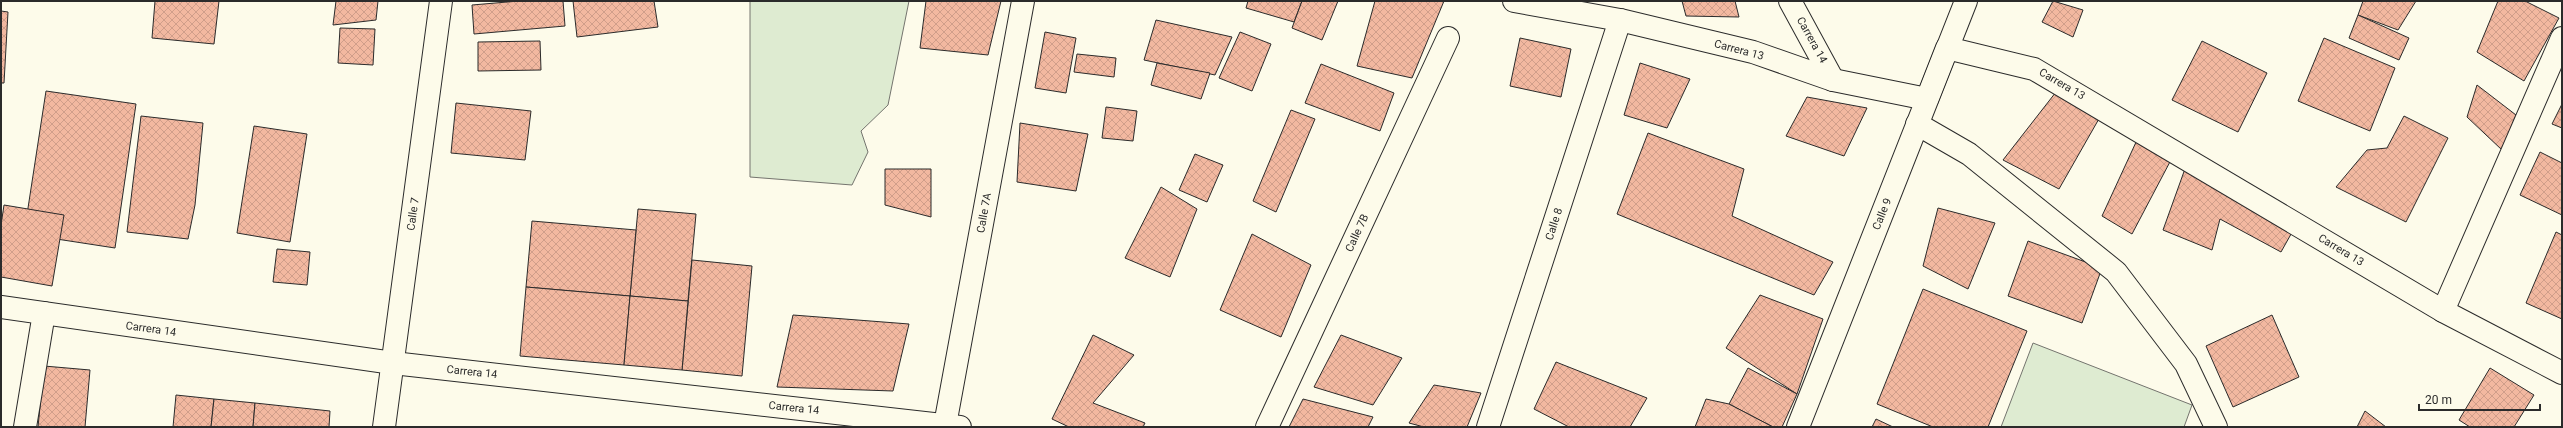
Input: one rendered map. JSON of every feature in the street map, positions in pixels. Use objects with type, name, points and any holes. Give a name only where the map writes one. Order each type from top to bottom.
[{"type":"street","name":"Calle 7","points":[[384,427],[441,1]]},
{"type":"street","name":"Calle 7A","points":[[952,426],[1023,1]]},
{"type":"street","name":"Carrera 13","points":[[1514,1],[1620,20],[1753,52],[1833,80],[1927,99],[1947,48],[2034,69],[2443,311],[2562,373]]},
{"type":"street","name":"Carrera 14","points":[[1790,1],[1833,80]]},
{"type":"street","name":"Calle 9","points":[[1798,427],[1966,1]]},
{"type":"street","name":"Calle 8","points":[[1488,427],[1620,20]]},
{"type":"street","name":"Calle 7B","points":[[1267,427],[1448,38]]},
{"type":"street","points":[[2443,311],[2562,38]]},
{"type":"street","points":[[1917,124],[1969,154],[2116,272],[2186,364],[2216,427]]},
{"type":"street","name":"Carrera 14","points":[[1,307],[393,363],[952,426]]},
{"type":"street","points":[[25,427],[44,313]]},
{"type":"green space","points":[[750,1],[909,1],[888,105],[861,131],[868,152],[852,185],[750,177]]},
{"type":"green space","points":[[2033,343],[2192,405],[2184,427],[2001,427]]},
{"type":"building","points":[[155,1],[219,1],[214,44],[152,38]]},
{"type":"building","points":[[336,1],[378,1],[376,20],[333,25]]},
{"type":"building","points":[[519,1],[563,1],[565,26],[474,34],[472,5]]},
{"type":"building","points":[[573,1],[654,1],[658,27],[577,37]]},
{"type":"building","points":[[926,1],[1001,1],[988,55],[920,48]]},
{"type":"building","points":[[1248,1],[1302,1],[1294,22],[1246,8]]},
{"type":"building","points":[[1302,1],[1338,1],[1322,40],[1292,28]]},
{"type":"building","points":[[1375,1],[1444,1],[1412,78],[1357,66]]},
{"type":"building","points":[[1682,1],[1735,1],[1739,17],[1686,16]]},
{"type":"building","points":[[2053,1],[2083,10],[2073,37],[2042,22]]},
{"type":"building","points":[[2363,1],[2416,1],[2398,30],[2358,15]]},
{"type":"building","points":[[2498,1],[2525,1],[2559,18],[2524,81],[2477,52]]},
{"type":"building","points":[[1,11],[8,12],[4,83],[1,83]]},
{"type":"building","points":[[2358,15],[2409,38],[2399,60],[2349,38]]},
{"type":"building","points":[[1156,20],[1232,37],[1215,75],[1144,60]]},
{"type":"building","points":[[340,28],[375,29],[373,65],[338,63]]},
{"type":"building","points":[[1045,32],[1076,38],[1066,93],[1035,88]]},
{"type":"building","points":[[1240,32],[1271,44],[1252,91],[1219,78]]},
{"type":"building","points":[[1520,38],[1571,49],[1561,97],[1510,86]]},
{"type":"building","points":[[2324,38],[2395,68],[2370,131],[2298,101]]},
{"type":"building","points":[[540,41],[541,70],[478,71],[478,42]]},
{"type":"building","points":[[2202,41],[2267,73],[2238,132],[2172,100]]},
{"type":"building","points":[[1077,54],[1116,58],[1114,77],[1074,72]]},
{"type":"building","points":[[1157,63],[1210,73],[1201,99],[1151,85]]},
{"type":"building","points":[[1640,63],[1690,79],[1667,128],[1624,115]]},
{"type":"building","points":[[1321,64],[1394,93],[1380,131],[1305,103]]},
{"type":"building","points":[[2477,85],[2516,115],[2502,150],[2467,117]]},
{"type":"building","points":[[46,91],[136,104],[115,248],[24,234]]},
{"type":"building","points":[[2056,92],[2100,117],[2059,189],[2003,160]]},
{"type":"building","points":[[1807,97],[1867,108],[1844,156],[1786,136]]},
{"type":"building","points":[[456,103],[531,111],[525,160],[451,153]]},
{"type":"building","points":[[2562,104],[2562,128],[2552,124]]},
{"type":"building","points":[[1106,107],[1137,111],[1133,141],[1102,138]]},
{"type":"building","points":[[1291,110],[1315,119],[1276,212],[1253,201]]},
{"type":"building","points":[[141,116],[203,123],[195,205],[188,239],[127,232]]},
{"type":"building","points":[[2404,116],[2448,138],[2406,222],[2336,187],[2367,150],[2387,148]]},
{"type":"building","points":[[1020,123],[1088,134],[1076,191],[1017,182]]},
{"type":"building","points":[[254,126],[307,134],[290,242],[237,233]]},
{"type":"building","points":[[1648,133],[1744,169],[1732,216],[1833,262],[1814,295],[1617,214]]},
{"type":"building","points":[[2137,140],[2172,158],[2132,234],[2102,216]]},
{"type":"building","points":[[2540,152],[2562,163],[2562,215],[2520,195]]},
{"type":"building","points":[[1195,154],[1223,165],[1207,202],[1179,190]]},
{"type":"building","points":[[2186,166],[2295,227],[2281,252],[2220,219],[2212,250],[2163,230]]},
{"type":"building","points":[[885,169],[931,169],[931,217],[885,205]]},
{"type":"building","points":[[1161,187],[1197,209],[1170,277],[1125,258]]},
{"type":"building","points":[[4,205],[64,215],[52,286],[1,277],[1,225]]},
{"type":"building","points":[[1938,208],[1995,223],[1968,289],[1923,266]]},
{"type":"building","points":[[638,209],[696,214],[688,301],[630,296]]},
{"type":"building","points":[[532,221],[636,230],[630,296],[526,287]]},
{"type":"building","points":[[2556,232],[2562,235],[2562,319],[2526,303]]},
{"type":"building","points":[[1252,234],[1311,265],[1281,337],[1220,310]]},
{"type":"building","points":[[2028,241],[2102,268],[2082,323],[2008,296]]},
{"type":"building","points":[[277,249],[310,252],[307,285],[273,282]]},
{"type":"building","points":[[692,260],[752,266],[742,376],[682,370]]},
{"type":"building","points":[[526,287],[630,296],[624,365],[520,356]]},
{"type":"building","points":[[1923,289],[2027,331],[1988,427],[1933,427],[1877,404]]},
{"type":"building","points":[[1760,295],[1823,319],[1797,394],[1726,348]]},
{"type":"building","points":[[630,296],[688,301],[682,370],[624,365]]},
{"type":"building","points":[[793,315],[909,324],[893,391],[777,387]]},
{"type":"building","points":[[2272,315],[2299,377],[2233,407],[2206,346]]},
{"type":"building","points":[[1093,335],[1134,355],[1093,403],[1145,423],[1143,427],[1069,427],[1052,419]]},
{"type":"building","points":[[1341,335],[1402,358],[1373,405],[1314,387]]},
{"type":"building","points":[[1556,362],[1647,398],[1630,427],[1569,427],[1534,409]]},
{"type":"building","points":[[44,366],[90,370],[85,427],[38,427]]},
{"type":"building","points":[[1748,368],[1797,394],[1782,427],[1773,427],[1729,404]]},
{"type":"building","points":[[2490,368],[2534,395],[2514,427],[2470,427],[2459,420]]},
{"type":"building","points":[[1434,385],[1481,393],[1467,427],[1424,427],[1409,423]]},
{"type":"building","points":[[176,395],[214,399],[211,427],[173,427]]},
{"type":"building","points":[[214,399],[255,403],[253,427],[211,427]]},
{"type":"building","points":[[1303,399],[1373,417],[1368,427],[1289,427]]},
{"type":"building","points":[[1706,399],[1729,404],[1773,427],[1695,427]]},
{"type":"building","points":[[255,403],[330,411],[329,427],[253,427]]},
{"type":"building","points":[[2365,411],[2386,427],[2357,427]]},
{"type":"building","points":[[1876,419],[1893,427],[1872,427]]}]
